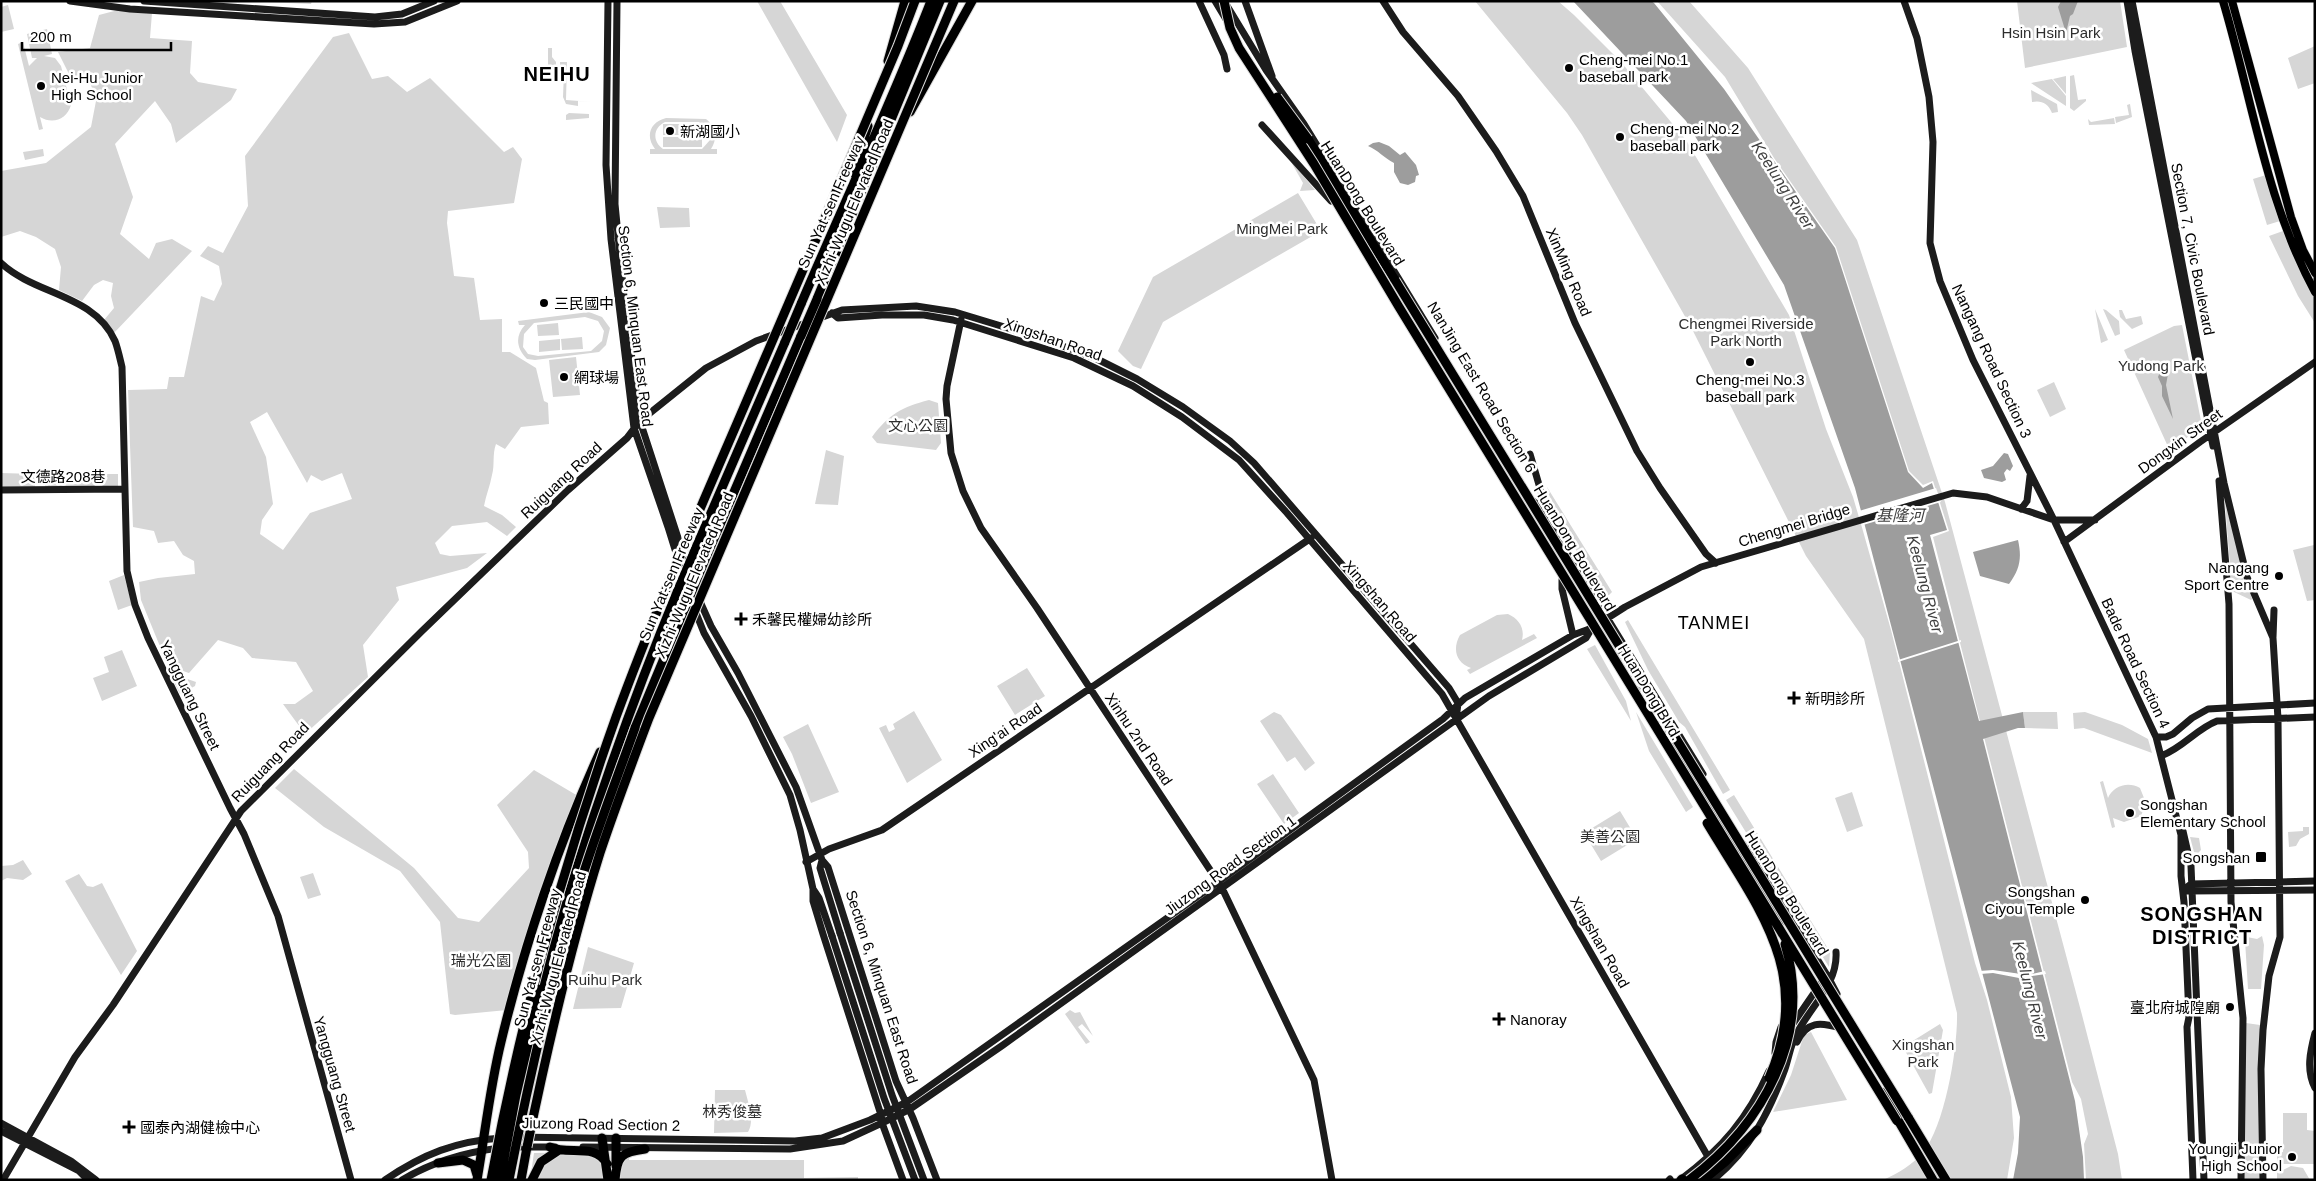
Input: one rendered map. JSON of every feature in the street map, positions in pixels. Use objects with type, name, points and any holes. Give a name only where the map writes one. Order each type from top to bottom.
[{"type":"highway","points":[[843,204],[890,56],[905,1]]},
{"type":"highway","name":"Xizhi-Wugu Elevated Road","points":[[491,1180],[513,1070],[542,955],[574,844],[616,718],[670,579],[891,63],[915,1]]},
{"type":"highway","name":"Sun Yat-sen Freeway","points":[[500,1180],[526,1052],[560,920],[610,764],[648,662],[678,590],[843,204],[909,58],[931,1]]},
{"type":"highway","name":"Sun Yat-sen Freeway","points":[[509,1180],[533,1064],[572,913],[595,837],[635,728],[859,201],[940,1]]},
{"type":"highway","name":"Xizhi-Wugu Elevated Road","points":[[521,1180],[543,1069],[583,913],[603,846],[642,735],[954,1]]},
{"type":"highway","points":[[859,201],[876,178],[972,1]]},
{"type":"highway","name":"HuanDong Boulevard","points":[[1225,1],[1229,18],[1237,37],[1308,139],[1908,1116]]},
{"type":"highway","name":"HuanDong Boulevard","points":[[1225,1],[1230,28],[1239,48],[1314,164],[1388,288]]},
{"type":"highway","points":[[1395,280],[1405,305],[1524,501],[1596,626],[1698,785],[1886,1092],[1897,1121],[1933,1180]]},
{"type":"highway","points":[[1388,288],[1405,305]]},
{"type":"highway","name":"HuanDong Blvd.","points":[[1388,288],[1897,1121]]},
{"type":"highway","points":[[1524,501],[1528,522]]},
{"type":"highway","points":[[477,1180],[500,1044],[526,950],[583,790],[616,718]]},
{"type":"highway","points":[[1665,721],[1673,743],[1775,913],[1787,949],[1792,982],[1792,1014],[1789,1034],[1779,1068],[1770,1089],[1741,1132],[1722,1153],[1689,1180]]},
{"type":"highway","points":[[1692,756],[1698,785]]},
{"type":"highway","points":[[1680,1180],[1720,1148],[1752,1111],[1769,1077],[1779,1048],[1786,1006],[1784,969],[1774,938],[1704,819],[1698,797]]},
{"type":"highway","points":[[1714,828],[1728,835]]},
{"type":"highway","points":[[1886,1092],[1908,1116],[1946,1180]]},
{"type":"highway","points":[[1703,1180],[1757,1130]]},
{"type":"highway","points":[[602,1138],[607,1164],[613,1178]]},
{"type":"highway","points":[[613,1178],[616,1138]]},
{"type":"highway","points":[[525,1180],[527,1147]]},
{"type":"highway","points":[[532,1180],[541,1162],[555,1148],[589,1151],[600,1156],[607,1164]]},
{"type":"highway","points":[[613,1178],[619,1160],[624,1153],[644,1148]]},
{"type":"highway","points":[[438,1163],[463,1160],[472,1163],[476,1168],[477,1180]]},
{"type":"main road","points":[[70,1],[130,9],[374,24],[405,22],[457,1]]},
{"type":"main road","points":[[144,1],[374,17],[402,14],[434,1]]},
{"type":"main road","name":"Section 6, Minquan East Road","points":[[608,1],[606,165],[611,239],[634,428],[694,609],[704,633],[777,766],[792,804],[814,889],[832,936],[884,1098],[915,1180]]},
{"type":"main road","name":"Section 6, Minquan East Road","points":[[617,1],[615,204],[624,297],[640,421],[696,592],[711,626],[738,673],[796,787],[821,857],[828,867],[896,1081],[908,1106],[937,1180]]},
{"type":"main road","points":[[1199,1],[1224,55],[1227,69]]},
{"type":"main road","name":"NanJing East Road Section 6","points":[[1215,1],[1275,99],[1331,201],[1435,372],[1562,580],[1596,626],[1714,828],[1933,1180]]},
{"type":"main road","name":"NanJing East Road Section 6","points":[[1225,1],[1320,150],[1829,978],[1865,1048],[1946,1180]]},
{"type":"main road","points":[[1245,1],[1271,68],[1273,78]]},
{"type":"main road","name":"XinMing Road","points":[[1383,1],[1407,38],[1458,96],[1496,151],[1523,196],[1575,323],[1638,451],[1660,488],[1706,554],[1716,563]]},
{"type":"main road","name":"Nangang Road Section 3","points":[[1904,1],[1917,38],[1929,97],[1933,142],[1930,243],[1940,281],[1975,363],[2054,520]]},
{"type":"main road","name":"Section 7, Civic Boulevard","points":[[2127,1],[2135,51],[2224,483],[2248,577],[2273,638],[2278,704],[2280,937],[2269,976],[2261,1069],[2263,1180]]},
{"type":"main road","name":"Section 7, Civic Boulevard","points":[[2132,1],[2213,434],[2221,490],[2227,567],[2232,924],[2243,1018],[2241,1180]]},
{"type":"main road","points":[[2223,1],[2282,220],[2302,268],[2315,292]]},
{"type":"main road","points":[[2232,1],[2291,217],[2303,250],[2315,273]]},
{"type":"main road","points":[[1262,125],[1331,201]]},
{"type":"main road","name":"Yangguang Street","points":[[1,263],[18,276],[83,306],[98,317],[114,340],[122,367],[126,571],[135,605],[148,638],[236,818],[278,916],[351,1180]]},
{"type":"main road","name":"Ruiguang Road","points":[[3,1180],[75,1057],[113,1005],[241,811],[415,637],[568,490],[627,438],[640,421],[706,368],[756,341],[832,313]]},
{"type":"main road","name":"Xingshan Road","points":[[832,313],[838,318],[924,314],[961,319],[1041,338],[1095,358],[1137,379],[1183,407],[1230,441],[1254,463],[1449,688],[1455,706],[1456,720],[1707,1155]]},
{"type":"main road","name":"Xingshan Road","points":[[961,319],[1082,362],[1133,386],[1182,417],[1239,460],[1455,706]]},
{"type":"main road","name":"Xinhu 2nd Road","points":[[961,319],[946,399],[951,453],[963,491],[981,528],[1090,688],[1220,885],[1314,1080],[1332,1180]]},
{"type":"main road","points":[[1435,372],[1450,362]]},
{"type":"main road","name":"Dongxin Street","points":[[2064,542],[2315,362]]},
{"type":"main road","points":[[1530,454],[1549,522]]},
{"type":"main road","points":[[2018,508],[2029,496],[2030,473]]},
{"type":"main road","name":"文德路208巷","points":[[1,490],[125,489]]},
{"type":"main road","name":"Chengmei Bridge","points":[[1608,618],[1701,567],[1953,493],[1987,496],[2054,520]]},
{"type":"main road","points":[[2054,520],[2096,520]]},
{"type":"main road","name":"Bade Road Section 4","points":[[2054,520],[2156,737],[2189,853],[2204,1180]]},
{"type":"main road","name":"Xing'ai Road","points":[[806,862],[882,830],[1316,535]]},
{"type":"main road","points":[[1562,580],[1562,589],[1573,635]]},
{"type":"main road","points":[[2273,638],[2274,610]]},
{"type":"main road","name":"Jiuzong Road Section 1","points":[[1220,885],[1444,719],[1455,706],[1502,674],[1608,618]]},
{"type":"main road","name":"Jiuzong Road Section 1","points":[[882,1124],[1504,686],[1586,638],[1596,626]]},
{"type":"main road","points":[[2156,737],[2166,737],[2173,734],[2192,718],[2208,709],[2315,703]]},
{"type":"main road","points":[[2161,756],[2171,752],[2204,726],[2217,721],[2315,717]]},
{"type":"main road","name":"Bade Road Section 4","points":[[2179,823],[2189,1017],[2187,1027],[2193,1180]]},
{"type":"main road","name":"Section 6, Minquan East Road","points":[[821,857],[820,868],[840,933],[889,1086],[924,1180]]},
{"type":"main road","points":[[2182,890],[2191,884],[2315,881]]},
{"type":"main road","name":"Section 6, Minquan East Road","points":[[814,889],[813,901],[823,934],[882,1115],[882,1124],[903,1180]]},
{"type":"main road","points":[[2182,890],[2191,892],[2315,890]]},
{"type":"main road","points":[[1680,1180],[1698,1167],[1726,1140],[1743,1120],[1761,1088],[1782,1041],[1829,978],[1836,964],[1836,952]]},
{"type":"main road","points":[[1774,1059],[1776,1042],[1786,1005],[1783,980]]},
{"type":"main road","points":[[1713,1180],[1739,1157],[1750,1144],[1776,1093],[1795,1035],[1818,993]]},
{"type":"main road","points":[[1791,1050],[1800,1036],[1811,1025],[1819,1023],[1840,1028]]},
{"type":"main road","points":[[2315,1034],[2310,1054],[2310,1068],[2315,1088]]},
{"type":"main road","name":"Jiuzong Road Section 1","points":[[882,1115],[908,1106]]},
{"type":"main road","name":"Jiuzong Road Section 2","points":[[385,1180],[414,1160],[447,1147],[484,1139],[543,1136],[794,1141],[822,1138],[882,1115]]},
{"type":"main road","points":[[1,1123],[25,1140],[79,1172],[88,1180]]},
{"type":"main road","name":"Jiuzong Road Section 2","points":[[402,1180],[438,1163],[482,1150],[513,1147],[790,1150],[843,1140],[882,1124]]},
{"type":"main road","points":[[1,1131],[71,1161],[96,1180]]},
{"type":"green space","points":[[243,1],[312,1],[311,4]]},
{"type":"green space","points":[[757,1],[780,1],[847,115],[837,142]]},
{"type":"green space","name":"Chengmei Riverside Park North","points":[[1475,1],[1558,1],[1621,62],[1686,140],[1789,315],[1826,429],[1853,497],[1863,531],[1891,630],[1975,963],[1987,1000],[2011,1097],[2014,1138],[2007,1180],[1883,1180],[1910,1165],[1923,1152],[1931,1140],[1944,1106],[1949,1085],[1957,1028],[1957,1013],[1864,639],[1806,556],[1691,327],[1582,135],[1567,113]]},
{"type":"green space","points":[[1657,1],[1689,1],[1748,68],[1857,240],[1945,502],[2082,1015],[2118,1154],[2122,1180],[2086,1180],[2084,1144],[2088,1134],[2081,1099],[2072,1082],[1933,537],[1949,531],[1933,481],[1923,485],[1909,471],[1836,247],[1774,158],[1725,77]]},
{"type":"green space","name":"Hsin Hsin Park","points":[[2017,1],[2120,1],[2127,47],[2025,68]]},
{"type":"green space","points":[[8,5],[14,29],[1,32],[1,7]]},
{"type":"green space","points":[[122,9],[152,13],[150,38],[192,41],[190,73],[198,82],[237,89],[231,100],[176,143],[171,124],[155,101],[115,144],[133,197],[120,234],[149,259],[156,243],[172,239],[192,251],[114,333],[104,320],[114,308],[111,296],[113,283],[103,280],[94,285],[82,301],[59,290],[61,267],[55,249],[36,237],[20,231],[1,237],[1,171],[46,163],[91,127],[96,101],[91,85],[70,76],[58,52],[90,48],[99,15]]},
{"type":"green space","points":[[47,29],[52,54],[44,56],[55,58],[61,66],[71,105],[66,114],[59,119],[50,120],[40,117],[43,129],[39,130],[18,44],[23,42],[29,66],[37,58],[32,58],[27,34]]},
{"type":"green space","points":[[349,33],[372,79],[388,76],[407,92],[430,78],[504,152],[513,147],[522,159],[514,203],[448,211],[447,223],[454,276],[474,278],[480,320],[502,319],[502,352],[510,352],[536,368],[544,401],[548,403],[549,424],[521,427],[505,449],[496,444],[493,471],[484,506],[502,515],[516,527],[507,536],[487,522],[452,526],[435,543],[440,554],[450,556],[487,553],[467,568],[396,587],[399,600],[363,645],[368,677],[305,734],[283,704],[295,704],[313,691],[296,662],[252,658],[243,648],[218,640],[189,673],[168,666],[141,600],[139,582],[195,574],[194,561],[183,555],[174,541],[158,543],[154,531],[133,527],[128,390],[167,389],[169,377],[184,377],[201,296],[214,301],[222,284],[219,266],[200,256],[208,246],[223,253],[248,206],[245,156],[333,37]],"holes":[[[267,412],[307,483],[311,475],[322,481],[342,473],[352,499],[310,513],[283,550],[260,534],[262,520],[273,504],[266,457],[250,422]]]},
{"type":"green space","points":[[2315,46],[2315,83],[2298,89],[2288,58]]},
{"type":"green space","points":[[548,48],[552,48],[552,57],[556,62],[556,67],[548,67]]},
{"type":"green space","points":[[560,62],[567,62],[566,100],[593,102],[578,101],[578,106],[566,104],[563,97],[564,72],[560,72]]},
{"type":"green space","points":[[2074,75],[2078,100],[2086,99],[2086,101],[2074,111],[2070,108],[2070,76]]},
{"type":"green space","points":[[2066,76],[2066,94],[2053,79]]},
{"type":"green space","points":[[2052,79],[2066,96],[2066,106],[2031,83]]},
{"type":"green space","points":[[2031,90],[2057,104],[2058,112],[2052,113],[2041,102],[2032,102]]},
{"type":"green space","points":[[2130,104],[2132,117],[2116,123],[2115,117],[2129,115],[2127,105]]},
{"type":"green space","points":[[569,113],[589,114],[589,118],[566,120],[566,115]]},
{"type":"green space","points":[[666,118],[706,119],[714,129],[715,141],[711,149],[717,149],[717,154],[650,154],[650,149],[655,149],[650,139],[651,130],[661,120]],"holes":[[[665,122],[699,122],[709,129],[710,140],[702,149],[663,149],[659,146],[655,135],[658,128]]]},
{"type":"green space","points":[[2114,118],[2115,124],[2089,125],[2088,119],[2091,122]]},
{"type":"green space","points":[[663,124],[702,124],[702,135],[663,135]]},
{"type":"green space","points":[[663,137],[702,137],[702,147],[663,147]]},
{"type":"green space","points":[[43,149],[44,156],[25,160],[23,152]]},
{"type":"green space","points":[[1290,160],[1315,190],[1300,191],[1303,183]]},
{"type":"green space","points":[[2266,175],[2280,221],[2267,225],[2253,179]]},
{"type":"green space","name":"MingMei Park","points":[[1298,193],[1321,231],[1163,322],[1141,369],[1133,366],[1118,351],[1153,277]]},
{"type":"green space","points":[[657,207],[689,208],[690,227],[660,228]]},
{"type":"green space","points":[[2283,231],[2315,297],[2315,323],[2298,296],[2269,236]]},
{"type":"green space","points":[[2095,309],[2108,340],[2101,343]]},
{"type":"green space","points":[[2103,309],[2119,321],[2120,334],[2115,336]]},
{"type":"green space","points":[[2119,310],[2122,310],[2126,319],[2141,316],[2143,324],[2132,329],[2120,317]]},
{"type":"green space","points":[[589,312],[602,317],[610,328],[606,345],[599,352],[535,360],[527,359],[521,351],[518,338],[525,325],[519,325],[518,321]],"holes":[[[585,317],[598,321],[604,331],[602,341],[591,351],[538,356],[528,354],[523,347],[524,334],[534,323]]]},
{"type":"green space","points":[[558,323],[559,335],[538,336],[537,325]]},
{"type":"green space","name":"Yudong Park","points":[[2182,325],[2202,426],[2170,451],[2124,350],[2174,326]]},
{"type":"green space","points":[[582,337],[583,349],[562,350],[561,339]]},
{"type":"green space","points":[[560,339],[560,350],[539,352],[539,341]]},
{"type":"green space","name":"網球場","points":[[576,357],[580,395],[553,397],[549,360]]},
{"type":"green space","points":[[2054,382],[2066,409],[2050,417],[2037,390]]},
{"type":"green space","name":"文心公園","points":[[929,400],[938,403],[941,443],[936,450],[877,443],[872,437],[884,422],[897,412]]},
{"type":"green space","points":[[826,450],[844,456],[838,505],[815,504]]},
{"type":"green space","points":[[1,473],[35,474],[35,487],[1,487]]},
{"type":"green space","points":[[45,474],[118,474],[118,486],[45,487]]},
{"type":"green space","points":[[1547,487],[1612,592],[1606,598],[1554,515]]},
{"type":"green space","points":[[2225,503],[2252,599],[2251,600],[2232,591]]},
{"type":"green space","points":[[2314,545],[2315,600],[2307,601],[2293,550]]},
{"type":"green space","points":[[124,575],[132,605],[118,610],[109,581]]},
{"type":"green space","points":[[1508,614],[1520,624],[1523,632],[1522,640],[1534,634],[1537,638],[1470,674],[1467,670],[1471,668],[1462,663],[1457,655],[1456,645],[1460,635],[1497,615]]},
{"type":"green space","points":[[1628,620],[1730,790],[1723,794],[1685,727],[1679,722],[1648,670],[1625,622]]},
{"type":"green space","points":[[1595,645],[1626,701],[1631,721],[1587,649]]},
{"type":"green space","points":[[122,650],[137,686],[102,701],[93,678],[109,672],[104,657]]},
{"type":"green space","points":[[1027,668],[1045,696],[1015,715],[997,686]]},
{"type":"green space","points":[[173,674],[196,682],[195,686],[180,694],[171,676]]},
{"type":"green space","points":[[914,711],[942,760],[907,783],[879,728],[886,725],[889,732],[895,729],[893,724]]},
{"type":"green space","points":[[1274,712],[1281,715],[1315,763],[1305,771],[1295,757],[1287,762],[1260,721]]},
{"type":"green space","points":[[1636,712],[1693,807],[1686,812],[1649,751]]},
{"type":"green space","points":[[2023,712],[2057,712],[2058,729],[2025,728]]},
{"type":"green space","points":[[2085,712],[2122,725],[2148,739],[2152,753],[2084,728],[2074,729],[2073,713]]},
{"type":"green space","points":[[808,724],[839,792],[811,803],[792,754],[783,737]]},
{"type":"green space","name":"瑞光公園","points":[[294,769],[414,868],[458,918],[479,922],[529,868],[528,852],[497,805],[534,770],[578,796],[543,882],[507,1010],[450,1014],[440,922],[400,871],[324,827],[275,788]]},
{"type":"green space","points":[[1273,774],[1299,813],[1284,824],[1257,784]]},
{"type":"green space","points":[[2103,781],[2108,798],[2113,790],[2121,786],[2131,785],[2140,788],[2146,803],[2141,816],[2124,822],[2113,818],[2115,827],[2112,828],[2100,782]]},
{"type":"green space","points":[[1852,792],[1863,826],[1847,832],[1835,798]]},
{"type":"green space","points":[[1734,795],[1830,952],[1829,967],[1726,800]]},
{"type":"green space","name":"美善公園","points":[[1620,811],[1637,839],[1601,861],[1584,833]]},
{"type":"green space","points":[[2303,827],[2309,827],[2309,834],[2300,839],[2296,846],[2289,847],[2288,832],[2303,831]]},
{"type":"green space","points":[[2190,837],[2199,838],[2201,850],[2198,853],[2194,852]]},
{"type":"green space","points":[[23,860],[32,874],[23,880],[7,878],[1,881],[1,866],[13,865]]},
{"type":"green space","points":[[313,873],[321,895],[308,899],[300,877]]},
{"type":"green space","points":[[79,874],[87,886],[93,887],[102,883],[137,951],[121,975],[65,881]]},
{"type":"green space","points":[[2262,936],[2264,945],[2261,989],[2248,989],[2245,940],[2247,937],[2257,939]]},
{"type":"green space","name":"Ruihu Park","points":[[588,947],[634,963],[621,1008],[573,1009]]},
{"type":"green space","points":[[1070,1010],[1075,1013],[1080,1012],[1093,1036],[1082,1024],[1078,1027],[1090,1042],[1086,1044],[1065,1014]]},
{"type":"green space","points":[[2246,1023],[2260,1025],[2261,1180],[2243,1180]]},
{"type":"green space","name":"Xingshan Park","points":[[1940,1024],[1943,1030],[1932,1093],[1929,1094],[1903,1047]]},
{"type":"green space","points":[[1811,1032],[1847,1100],[1773,1112],[1791,1075],[1804,1035]]},
{"type":"green space","name":"林秀俊墓","points":[[715,1090],[745,1090],[751,1117],[748,1132],[714,1133]]},
{"type":"green space","points":[[2283,1113],[2307,1113],[2307,1130],[2315,1131],[2315,1164],[2283,1164],[2283,1170],[2291,1166],[2303,1168],[2310,1180],[2277,1180],[2277,1153],[2283,1152]]},
{"type":"green space","points":[[585,1152],[604,1157],[607,1180],[530,1180],[534,1153]]},
{"type":"green space","points":[[629,1156],[629,1160],[804,1160],[804,1178],[858,1177],[858,1180],[621,1180],[621,1161]]},
{"type":"water","name":"基隆河","points":[[1573,1],[1651,1],[1654,3],[1724,89],[1835,248],[1908,472],[1923,488],[1932,483],[1947,530],[1930,535],[1979,721],[2023,712],[2025,728],[2018,728],[1983,739],[2075,1101],[2083,1157],[2084,1180],[2013,1180],[2018,1153],[2020,1117],[1855,488],[1784,285],[1686,121]]},
{"type":"water","points":[[2061,1],[2078,1],[2073,14],[2070,16],[2066,33],[2058,7]]},
{"type":"water","points":[[1379,142],[1389,146],[1400,155],[1405,152],[1416,165],[1419,175],[1416,176],[1415,182],[1408,185],[1400,183],[1394,172],[1394,163],[1368,146]]},
{"type":"water","points":[[2162,367],[2168,374],[2166,385],[2173,419],[2162,396],[2162,386],[2158,377]]},
{"type":"water","points":[[2004,453],[2008,454],[2013,466],[2010,471],[2007,469],[2004,473],[2006,480],[2002,482],[1984,478],[1981,470],[1993,466]]},
{"type":"water","points":[[2018,540],[2019,563],[2016,573],[2009,584],[1980,576],[1973,552]]},
{"type":"pier","points":[[1936,488],[1941,502],[1863,525],[1859,511]]},
{"type":"pier","points":[[1961,640],[1961,642],[1898,662],[1898,660]]},
{"type":"pier","points":[[1993,970],[2028,975],[2045,971],[2046,974],[2019,978],[1993,973],[1980,974],[1979,971]]},
{"type":"place","name":"Cheng-mei No.1 baseball park","points":[[1569,68]]},
{"type":"place","name":"Nei-Hu Junior High School","points":[[41,86]]},
{"type":"place","name":"新湖國小","points":[[670,131]]},
{"type":"place","name":"Cheng-mei No.2 baseball park","points":[[1620,137]]},
{"type":"place","name":"三民國中","points":[[544,303]]},
{"type":"place","name":"Cheng-mei No.3 baseball park","points":[[1750,362]]},
{"type":"place","name":"網球場","points":[[564,377]]},
{"type":"place","name":"Nangang Sport Centre","points":[[2279,576]]},
{"type":"place","name":"禾馨民權婦幼診所","points":[[741,619]]},
{"type":"place","name":"新明診所","points":[[1794,698]]},
{"type":"place","name":"Songshan Elementary School","points":[[2130,813]]},
{"type":"place","name":"Songshan","points":[[2261,857]]},
{"type":"place","name":"Songshan Ciyou Temple","points":[[2085,900]]},
{"type":"place","name":"臺北府城隍廟","points":[[2230,1007]]},
{"type":"place","name":"Nanoray","points":[[1499,1019]]},
{"type":"place","name":"國泰內湖健檢中心","points":[[129,1127]]},
{"type":"place","name":"Youngji Junior High School","points":[[2292,1157]]},
{"type":"district","name":"NEIHU","points":[[557,74]]},
{"type":"district","name":"TANMEI","points":[[1714,623]]},
{"type":"district","name":"SONGSHAN DISTRICT","points":[[2202,926]]},
{"type":"water label","name":"Keelung River","points":[[1783,185]]},
{"type":"water label","name":"Keelung River","points":[[1925,584]]},
{"type":"water label","name":"Keelung River","points":[[2030,990]]}]
